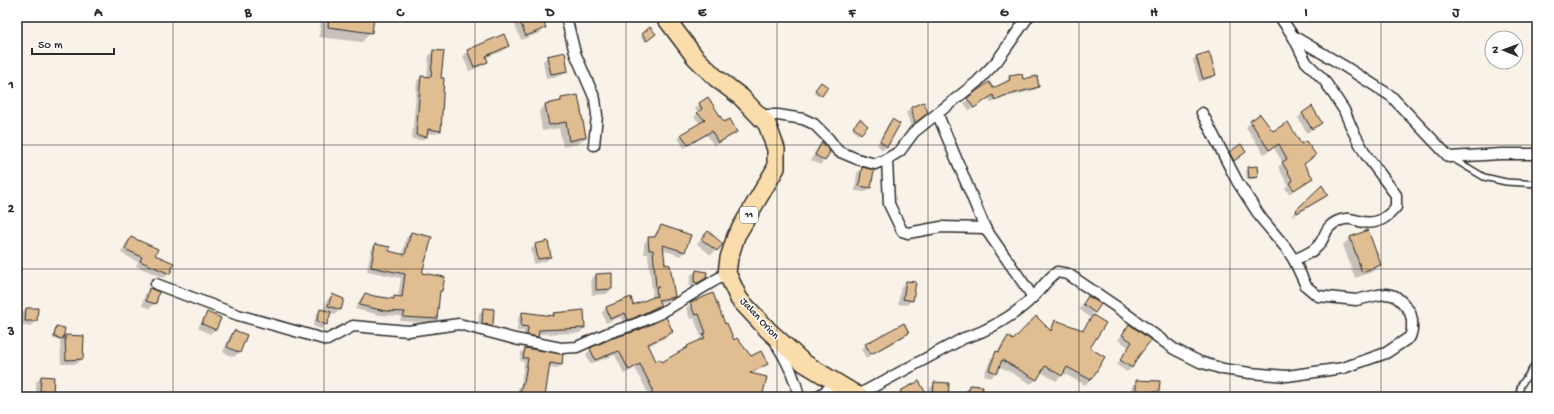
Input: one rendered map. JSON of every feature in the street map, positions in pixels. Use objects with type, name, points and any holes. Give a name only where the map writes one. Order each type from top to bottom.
[{"type":"highway","name":"11","points":[[665,17],[695,57],[716,78],[741,97],[768,124],[776,149],[776,168],[736,236],[729,258],[727,273]]},
{"type":"highway","name":"Jalan Orion","points":[[727,273],[739,299],[768,330],[804,363],[859,396]]},
{"type":"street","points":[[566,17],[575,54],[596,99],[597,115],[594,144]]},
{"type":"street","points":[[760,115],[778,115],[803,119],[814,124],[838,151],[857,159],[876,164],[900,151],[914,132],[938,115],[977,82],[997,61],[1028,17]]},
{"type":"street","points":[[1280,17],[1293,36],[1306,62],[1324,80],[1344,110],[1366,155],[1396,195],[1396,207],[1388,216],[1376,223],[1361,222],[1349,217],[1338,221],[1327,228],[1319,246],[1311,252],[1294,260]]},
{"type":"street","points":[[1293,36],[1391,96],[1449,157],[1501,154],[1537,154]]},
{"type":"street","points":[[859,396],[964,338],[978,334],[990,328],[1033,297],[1049,278],[1058,272],[1068,274],[1121,310],[1174,349],[1200,362],[1223,369],[1287,376],[1343,368],[1386,353],[1410,337],[1412,320],[1410,312],[1395,296],[1387,294],[1356,300],[1318,296],[1306,286],[1294,260],[1261,218],[1237,181],[1202,113]]},
{"type":"street","points":[[938,115],[986,228],[1033,297]]},
{"type":"street","points":[[887,159],[889,204],[902,231],[908,233],[941,227],[986,228]]},
{"type":"street","points":[[156,284],[238,315],[327,340],[353,326],[408,331],[459,324],[515,339],[561,348],[577,347],[608,333],[636,324],[661,313],[727,273]]},
{"type":"street","points":[[768,330],[787,361],[795,380],[799,397]]},
{"type":"street","points":[[817,397],[838,383]]},
{"type":"lane","points":[[1449,157],[1484,177],[1506,182],[1537,184]]},
{"type":"lane","points":[[1518,397],[1521,385],[1537,362]]},
{"type":"building","points":[[329,17],[374,17],[372,33],[328,27]]},
{"type":"building","points":[[518,17],[541,17],[546,28],[526,36]]},
{"type":"building","points":[[650,27],[656,34],[647,41],[642,34]]},
{"type":"building","points":[[504,34],[509,46],[486,56],[488,62],[474,67],[467,50]]},
{"type":"building","points":[[433,50],[444,51],[441,78],[444,78],[441,131],[428,129],[427,137],[416,135],[421,76],[431,77]]},
{"type":"building","points":[[565,52],[568,71],[551,74],[547,56]]},
{"type":"building","points":[[1209,52],[1216,75],[1203,79],[1196,56]]},
{"type":"building","points":[[1022,74],[1023,79],[1037,76],[1039,87],[1004,96],[995,100],[993,95],[974,108],[967,98],[989,82],[993,88],[1010,80],[1009,76]]},
{"type":"building","points":[[821,82],[828,87],[822,96],[815,90]]},
{"type":"building","points":[[578,95],[586,137],[569,141],[566,122],[549,125],[545,104],[561,101],[561,98]]},
{"type":"building","points":[[708,97],[724,122],[730,119],[737,132],[718,143],[712,131],[688,145],[681,134],[705,120],[697,113],[702,109],[699,103]]},
{"type":"building","points":[[924,102],[928,113],[915,123],[911,107]]},
{"type":"building","points":[[1312,106],[1322,123],[1312,129],[1302,113]]},
{"type":"building","points":[[1260,114],[1273,131],[1288,122],[1301,144],[1306,141],[1316,155],[1304,164],[1313,178],[1294,190],[1289,183],[1293,181],[1282,162],[1287,159],[1279,144],[1269,150],[1250,121]]},
{"type":"building","points":[[860,119],[868,126],[861,134],[853,127]]},
{"type":"building","points":[[892,119],[900,124],[887,147],[880,141]]},
{"type":"building","points":[[822,142],[830,152],[825,161],[815,155]]},
{"type":"building","points":[[1241,144],[1246,152],[1234,161],[1229,152]]},
{"type":"building","points":[[1257,166],[1258,177],[1249,178],[1248,167]]},
{"type":"building","points":[[862,167],[874,170],[871,188],[859,186]]},
{"type":"building","points":[[1322,185],[1328,195],[1297,213],[1296,210]]},
{"type":"building","points":[[661,225],[691,235],[685,252],[663,245],[665,264],[670,265],[675,297],[658,300],[661,305],[634,318],[628,320],[625,313],[610,319],[606,307],[631,297],[633,305],[656,296],[657,297],[653,250],[649,250],[648,237],[655,237]]},
{"type":"building","points":[[1368,230],[1381,265],[1362,272],[1350,237]]},
{"type":"building","points":[[708,231],[723,244],[717,251],[701,239]]},
{"type":"building","points":[[411,232],[432,237],[422,273],[445,277],[442,291],[440,291],[437,319],[403,317],[405,312],[385,311],[359,305],[365,293],[394,299],[394,296],[402,297],[405,274],[371,267],[375,244],[390,247],[389,251],[405,255]]},
{"type":"building","points":[[131,237],[158,249],[155,255],[174,263],[170,274],[140,261],[142,257],[125,249]]},
{"type":"building","points":[[548,241],[551,257],[538,259],[535,244]]},
{"type":"building","points":[[696,270],[707,272],[706,278],[698,283],[694,282]]},
{"type":"building","points":[[612,273],[612,289],[596,290],[596,274]]},
{"type":"building","points":[[906,281],[916,282],[913,301],[903,299]]},
{"type":"building","points":[[149,288],[159,292],[156,304],[146,301]]},
{"type":"building","points":[[713,293],[725,324],[727,323],[734,340],[737,338],[751,356],[761,351],[768,364],[750,373],[767,377],[762,397],[652,397],[652,388],[640,364],[629,370],[619,351],[595,360],[590,348],[610,339],[639,330],[666,317],[673,332],[648,344],[656,361],[660,359],[662,362],[688,347],[687,346],[705,338],[703,334],[706,333],[699,314],[695,315],[690,303]]},
{"type":"building","points":[[332,294],[344,299],[341,310],[328,306]]},
{"type":"building","points":[[1088,296],[1101,304],[1095,313],[1083,304]]},
{"type":"building","points":[[26,308],[38,308],[37,321],[25,321]]},
{"type":"building","points":[[483,308],[494,309],[493,325],[482,324]]},
{"type":"building","points":[[320,309],[331,312],[327,325],[317,321]]},
{"type":"building","points":[[584,310],[585,328],[539,330],[538,337],[527,335],[528,327],[521,326],[522,312],[554,316],[553,313]]},
{"type":"building","points":[[207,312],[221,318],[216,330],[202,324]]},
{"type":"building","points":[[1093,315],[1106,323],[1090,348],[1105,357],[1091,380],[1067,367],[1062,376],[1045,366],[1037,380],[1002,360],[997,373],[989,370],[996,351],[999,352],[1008,336],[1013,340],[1036,316],[1051,331],[1055,320],[1083,330]]},
{"type":"building","points":[[904,323],[909,333],[871,354],[865,344]]},
{"type":"building","points":[[1129,324],[1151,340],[1138,357],[1132,368],[1120,360],[1132,342],[1122,335]]},
{"type":"building","points":[[56,326],[65,328],[63,339],[54,337]]},
{"type":"building","points":[[234,330],[247,335],[240,353],[227,347]]},
{"type":"building","points":[[65,335],[84,336],[83,359],[66,360]]},
{"type":"building","points":[[525,348],[563,354],[562,365],[550,363],[545,397],[520,394],[522,383],[524,383],[528,358],[523,358]]},
{"type":"building","points":[[41,376],[54,377],[53,392],[40,391]]},
{"type":"building","points":[[1136,380],[1160,381],[1159,392],[1136,391]]},
{"type":"building","points":[[919,381],[928,397],[903,397],[900,391]]},
{"type":"building","points":[[934,382],[949,383],[948,397],[933,397]]},
{"type":"building","points":[[969,385],[983,386],[982,397],[968,397]]}]
